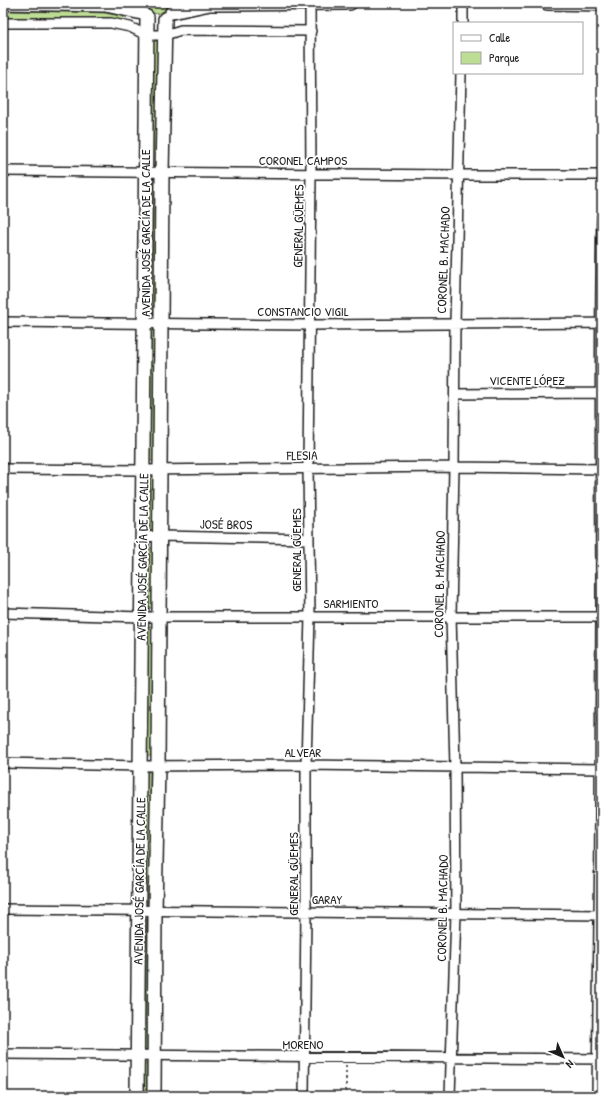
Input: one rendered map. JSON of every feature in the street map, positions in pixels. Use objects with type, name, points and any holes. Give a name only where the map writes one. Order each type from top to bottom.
[{"type":"main road","points":[[3,3],[108,4],[143,11],[156,20],[171,11],[209,3],[350,3]]},
{"type":"main road","points":[[547,3],[602,4]]},
{"type":"main road","name":"AVENIDA JOSÉ GARCÍA DE LA CALLE","points":[[137,1096],[146,173],[146,35],[143,11]]},
{"type":"main road","name":"AVENIDA JOSÉ GARCÍA DE LA CALLE","points":[[154,1096],[162,173],[165,35],[171,11]]},
{"type":"street","name":"GENERAL GÜEMES","points":[[304,1096],[306,765],[310,616],[308,468],[311,173],[310,3]]},
{"type":"street","points":[[463,3],[463,22]]},
{"type":"street","points":[[3,23],[111,22],[130,27],[146,35],[165,35],[180,30],[311,31]]},
{"type":"street","name":"CORONEL B. MACHADO","points":[[450,1096],[456,913],[455,767],[451,616],[455,323],[461,74]]},
{"type":"street","name":"CORONEL CAMPOS","points":[[3,171],[602,175]]},
{"type":"street","points":[[597,1096],[600,1059],[601,914],[602,469],[600,393],[602,216]]},
{"type":"street","name":"CONSTANCIO VIGIL","points":[[3,322],[310,324],[601,323]]},
{"type":"street","name":"VICENTE LÓPEZ","points":[[455,394],[600,393]]},
{"type":"street","name":"FLESIA","points":[[3,468],[143,470],[454,467],[602,469]]},
{"type":"street","name":"JOSÉ BROS","points":[[143,537],[160,536],[309,539]]},
{"type":"street","name":"SARMIENTO","points":[[3,613],[142,617],[602,617]]},
{"type":"street","name":"ALVEAR","points":[[3,763],[140,766],[306,765],[601,769]]},
{"type":"street","name":"GARAY","points":[[3,909],[601,914]]},
{"type":"street","name":"MORENO","points":[[3,1054],[600,1059]]},
{"type":"path","points":[[346,1057],[346,1096]]},
{"type":"green space","points":[[146,3],[168,3],[164,11],[157,14],[153,13],[147,8]]},
{"type":"green space","points":[[3,11],[104,13],[121,16],[126,21],[103,19],[3,18]]},
{"type":"green space","points":[[151,41],[159,41],[158,165],[150,165]]},
{"type":"green space","points":[[149,183],[157,183],[157,313],[149,313]]},
{"type":"green space","points":[[155,330],[155,461],[147,461],[147,331]]},
{"type":"green space","points":[[146,474],[154,474],[154,534],[147,534]]},
{"type":"green space","points":[[145,548],[153,548],[153,608],[145,608]]},
{"type":"green space","points":[[145,626],[153,626],[153,756],[145,756]]},
{"type":"green space","points":[[150,771],[151,902],[143,902],[143,772]]},
{"type":"green space","points":[[143,920],[151,920],[151,1050],[143,1050]]},
{"type":"green space","points":[[141,1064],[149,1064],[149,1096],[141,1096]]}]
